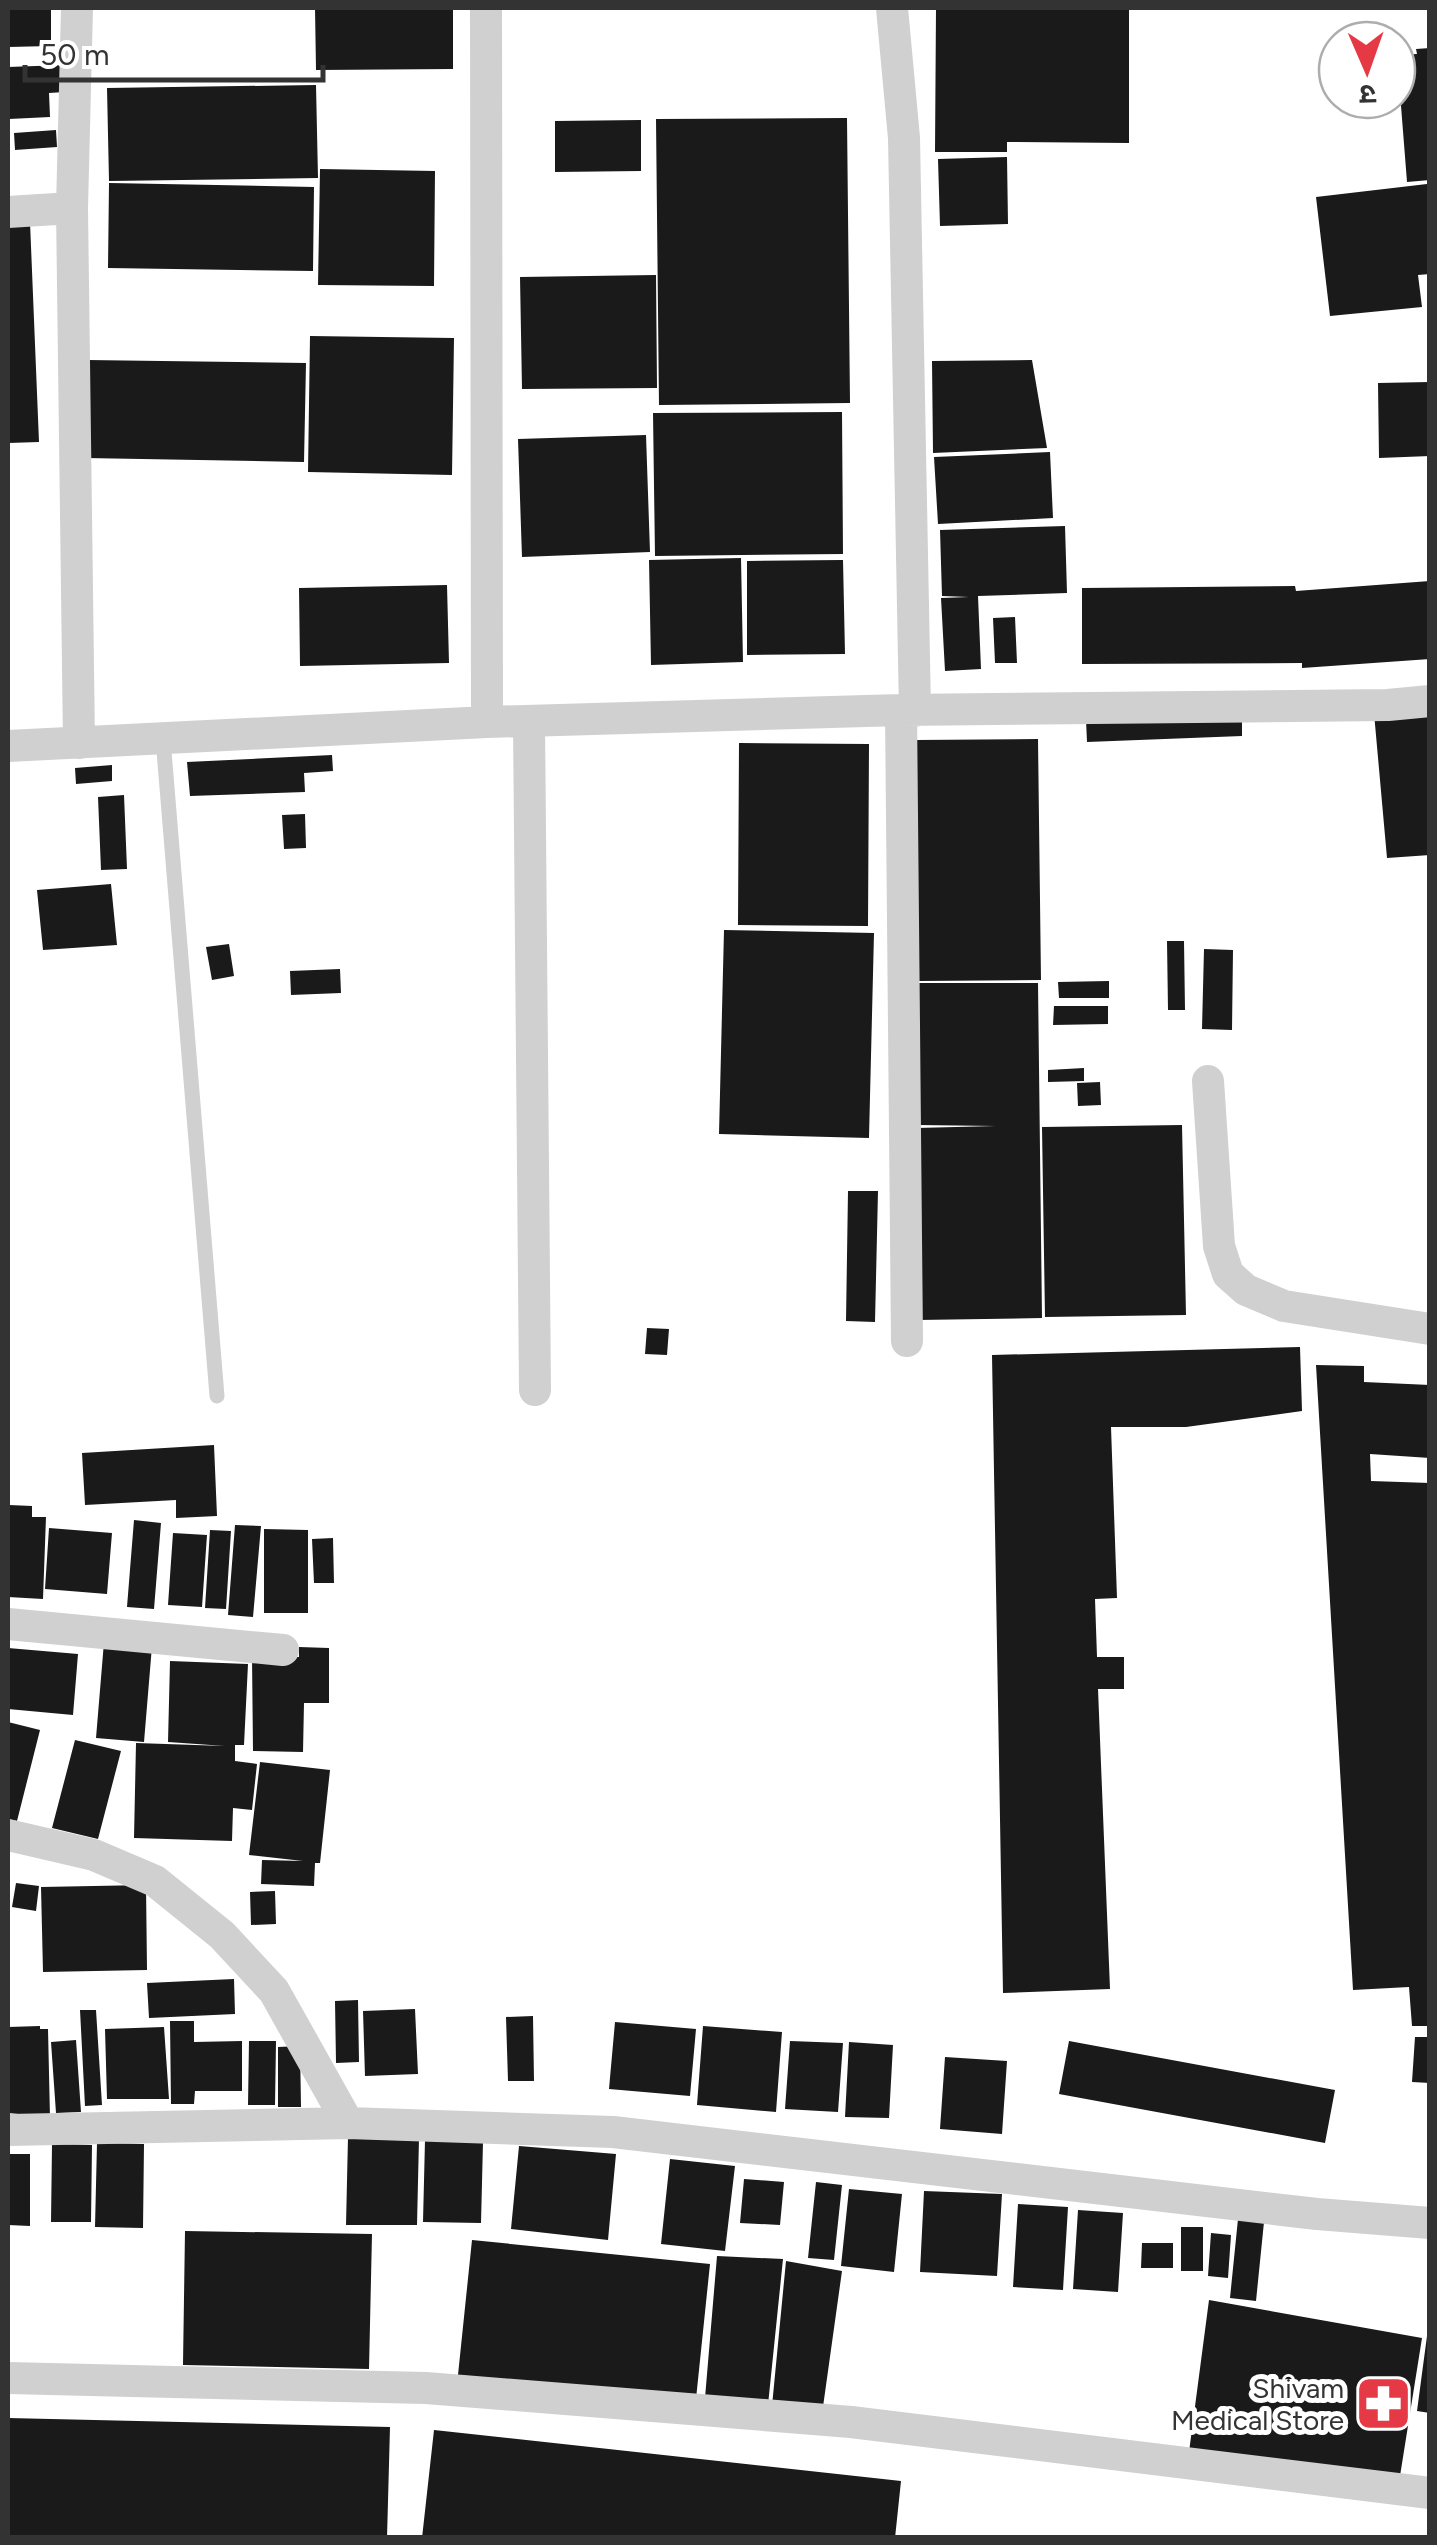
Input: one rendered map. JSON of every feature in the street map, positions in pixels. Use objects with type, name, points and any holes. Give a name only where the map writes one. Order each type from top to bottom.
[{"type":"street","points":[[77,8],[72,208],[80,743]]},
{"type":"street","points":[[486,8],[487,722]]},
{"type":"street","points":[[892,8],[904,138],[907,1341]]},
{"type":"street","points":[[8,212],[72,208]]},
{"type":"street","points":[[8,746],[487,722],[908,711],[1388,705],[1430,701]]},
{"type":"street","points":[[528,721],[535,1390]]},
{"type":"street","points":[[1208,1082],[1218,1246],[1228,1274],[1246,1290],[1284,1306],[1430,1329]]},
{"type":"street","points":[[8,1624],[283,1650]]},
{"type":"street","points":[[8,1835],[94,1855],[155,1881],[222,1935],[274,1991],[348,2123]]},
{"type":"street","points":[[8,2130],[348,2123],[613,2132],[1317,2214],[1430,2222]]},
{"type":"street","points":[[8,2378],[426,2388],[852,2422],[1430,2494]]},
{"type":"lane","points":[[163,738],[217,1396]]},
{"type":"building","points":[[8,8],[51,8],[51,46],[8,47]]},
{"type":"building","points":[[315,8],[453,8],[453,69],[316,70]]},
{"type":"building","points":[[936,8],[1129,8],[1129,143],[1007,142],[1007,152],[935,152]]},
{"type":"building","points":[[1430,48],[1430,180],[1407,182],[1402,120],[1417,120],[1417,49]]},
{"type":"building","points":[[64,65],[65,92],[49,93],[50,117],[9,119],[8,67]]},
{"type":"building","points":[[316,85],[318,178],[109,181],[107,88]]},
{"type":"building","points":[[847,118],[850,403],[659,405],[656,119]]},
{"type":"building","points":[[641,120],[641,171],[555,172],[555,121]]},
{"type":"building","points":[[56,130],[57,147],[15,150],[14,133]]},
{"type":"building","points":[[1007,157],[1008,224],[940,226],[938,159]]},
{"type":"building","points":[[320,169],[435,171],[434,286],[318,285]]},
{"type":"building","points":[[109,183],[314,187],[313,271],[108,268]]},
{"type":"building","points":[[1427,184],[1430,274],[1418,275],[1422,307],[1330,316],[1316,197]]},
{"type":"building","points":[[30,222],[39,442],[8,443],[8,223]]},
{"type":"building","points":[[656,275],[657,388],[522,389],[520,277]]},
{"type":"building","points":[[310,336],[454,338],[452,475],[308,472]]},
{"type":"building","points":[[87,360],[306,363],[304,462],[85,458]]},
{"type":"building","points":[[1032,360],[1047,448],[933,453],[932,361]]},
{"type":"building","points":[[1430,382],[1430,456],[1379,458],[1378,383]]},
{"type":"building","points":[[842,412],[843,554],[655,556],[653,413]]},
{"type":"building","points":[[646,435],[650,552],[522,557],[518,439]]},
{"type":"building","points":[[1050,452],[1053,518],[938,524],[934,457]]},
{"type":"building","points":[[1065,526],[1067,593],[978,596],[981,669],[945,671],[941,598],[969,597],[942,596],[940,530]]},
{"type":"building","points":[[741,558],[743,662],[651,665],[649,560]]},
{"type":"building","points":[[843,560],[845,654],[747,655],[747,561]]},
{"type":"building","points":[[1430,581],[1430,659],[1302,668],[1302,663],[1082,664],[1082,588],[1295,586],[1296,591]]},
{"type":"building","points":[[447,585],[449,663],[300,666],[299,588]]},
{"type":"building","points":[[1015,617],[1017,663],[995,663],[993,618]]},
{"type":"building","points":[[1430,709],[1430,855],[1387,858],[1374,713]]},
{"type":"building","points":[[1242,713],[1242,736],[1087,742],[1086,720]]},
{"type":"building","points":[[1038,739],[1041,980],[918,981],[916,740]]},
{"type":"building","points":[[739,743],[869,744],[868,926],[738,925]]},
{"type":"building","points":[[332,755],[333,771],[304,773],[305,792],[190,796],[187,762]]},
{"type":"building","points":[[112,765],[112,781],[76,784],[75,768]]},
{"type":"building","points":[[124,795],[127,869],[101,870],[98,797]]},
{"type":"building","points":[[305,814],[306,848],[284,849],[282,815]]},
{"type":"building","points":[[111,884],[117,945],[43,950],[37,890]]},
{"type":"building","points":[[724,930],[874,933],[869,1138],[719,1134]]},
{"type":"building","points":[[1167,941],[1184,941],[1185,1010],[1168,1010]]},
{"type":"building","points":[[229,944],[234,976],[212,980],[206,947]]},
{"type":"building","points":[[1204,949],[1233,950],[1232,1030],[1202,1029]]},
{"type":"building","points":[[340,969],[341,993],[291,995],[290,971]]},
{"type":"building","points":[[1109,981],[1109,998],[1059,998],[1058,982]]},
{"type":"building","points":[[917,983],[1038,983],[1042,1318],[918,1320],[916,1128],[996,1126],[917,1125]]},
{"type":"building","points":[[1054,1006],[1108,1006],[1108,1024],[1053,1025]]},
{"type":"building","points":[[1084,1068],[1084,1081],[1048,1082],[1048,1070]]},
{"type":"building","points":[[1100,1082],[1101,1105],[1078,1106],[1077,1083]]},
{"type":"building","points":[[1182,1125],[1186,1315],[1045,1317],[1042,1127]]},
{"type":"building","points":[[848,1191],[878,1191],[875,1322],[846,1321]]},
{"type":"building","points":[[647,1328],[669,1329],[667,1355],[645,1354]]},
{"type":"building","points":[[1300,1347],[1302,1411],[1186,1427],[1111,1427],[1117,1598],[1095,1599],[1097,1657],[1124,1657],[1124,1689],[1098,1689],[1110,1989],[1003,1993],[992,1355]]},
{"type":"building","points":[[1316,1365],[1364,1366],[1364,1382],[1430,1385],[1430,1458],[1370,1454],[1371,1481],[1430,1483],[1430,2026],[1412,2026],[1409,1987],[1353,1990]]},
{"type":"building","points":[[214,1445],[217,1516],[176,1518],[176,1500],[85,1505],[82,1453]]},
{"type":"building","points":[[9,1505],[32,1506],[32,1517],[46,1517],[43,1599],[8,1597]]},
{"type":"building","points":[[134,1520],[161,1523],[154,1609],[127,1607]]},
{"type":"building","points":[[235,1525],[261,1526],[253,1617],[228,1615]]},
{"type":"building","points":[[49,1528],[112,1533],[107,1594],[45,1589]]},
{"type":"building","points":[[264,1529],[308,1530],[308,1613],[264,1613]]},
{"type":"building","points":[[210,1530],[231,1531],[226,1609],[205,1608]]},
{"type":"building","points":[[173,1533],[207,1535],[202,1607],[168,1605]]},
{"type":"building","points":[[333,1538],[334,1583],[314,1583],[312,1539]]},
{"type":"building","points":[[104,1642],[152,1646],[144,1742],[96,1738]]},
{"type":"building","points":[[299,1647],[329,1648],[329,1703],[304,1703],[303,1752],[253,1751],[252,1657],[299,1657]]},
{"type":"building","points":[[8,1648],[78,1654],[73,1715],[8,1709]]},
{"type":"building","points":[[170,1661],[248,1664],[244,1745],[235,1745],[235,1761],[257,1764],[252,1810],[233,1808],[232,1841],[134,1838],[136,1743],[225,1746],[168,1742]]},
{"type":"building","points":[[8,1722],[40,1730],[17,1821],[8,1819]]},
{"type":"building","points":[[75,1740],[121,1751],[98,1839],[52,1828]]},
{"type":"building","points":[[260,1762],[330,1770],[314,1886],[261,1884],[262,1860],[303,1861],[249,1855]]},
{"type":"building","points":[[16,1883],[39,1886],[36,1911],[12,1907]]},
{"type":"building","points":[[146,1885],[147,1970],[43,1972],[41,1887]]},
{"type":"building","points":[[275,1891],[276,1924],[251,1925],[250,1892]]},
{"type":"building","points":[[234,1979],[235,2014],[149,2018],[147,1983]]},
{"type":"building","points":[[358,2000],[359,2062],[336,2063],[335,2001]]},
{"type":"building","points":[[415,2009],[418,2074],[365,2076],[363,2011]]},
{"type":"building","points":[[80,2010],[96,2010],[102,2105],[85,2106]]},
{"type":"building","points":[[533,2016],[534,2081],[508,2081],[506,2017]]},
{"type":"building","points":[[170,2021],[194,2021],[194,2042],[242,2041],[242,2091],[195,2091],[194,2104],[171,2104]]},
{"type":"building","points":[[615,2022],[696,2029],[690,2096],[609,2089]]},
{"type":"building","points":[[703,2026],[782,2032],[776,2112],[697,2105]]},
{"type":"building","points":[[8,2027],[48,2029],[50,2117],[8,2113]]},
{"type":"building","points":[[164,2027],[169,2099],[107,2099],[105,2029]]},
{"type":"building","points":[[1415,2037],[1430,2037],[1430,2083],[1412,2082]]},
{"type":"building","points":[[76,2040],[81,2112],[56,2113],[51,2042]]},
{"type":"building","points":[[249,2041],[276,2041],[275,2105],[248,2105]]},
{"type":"building","points":[[790,2041],[843,2043],[838,2112],[785,2109]]},
{"type":"building","points":[[1069,2041],[1335,2090],[1325,2143],[1059,2094]]},
{"type":"building","points":[[849,2042],[893,2045],[889,2118],[845,2117]]},
{"type":"building","points":[[300,2046],[301,2107],[278,2107],[278,2047]]},
{"type":"building","points":[[945,2057],[1007,2061],[1002,2134],[940,2129]]},
{"type":"building","points":[[348,2137],[419,2138],[417,2225],[346,2225]]},
{"type":"building","points":[[425,2140],[483,2142],[481,2223],[423,2222]]},
{"type":"building","points":[[97,2143],[144,2144],[143,2228],[95,2227]]},
{"type":"building","points":[[52,2144],[92,2145],[91,2222],[51,2222]]},
{"type":"building","points":[[519,2146],[616,2154],[608,2240],[511,2229]]},
{"type":"building","points":[[8,2154],[30,2154],[30,2226],[8,2225]]},
{"type":"building","points":[[670,2159],[735,2166],[725,2251],[661,2244]]},
{"type":"building","points":[[744,2179],[784,2182],[780,2225],[740,2223]]},
{"type":"building","points":[[816,2182],[842,2185],[834,2260],[808,2258]]},
{"type":"building","points":[[849,2189],[902,2194],[894,2272],[841,2266]]},
{"type":"building","points":[[924,2191],[1002,2194],[997,2276],[920,2272]]},
{"type":"building","points":[[1018,2204],[1068,2207],[1063,2290],[1013,2287]]},
{"type":"building","points":[[1078,2210],[1123,2213],[1118,2292],[1073,2289]]},
{"type":"building","points":[[1238,2219],[1264,2222],[1256,2301],[1230,2298]]},
{"type":"building","points":[[1181,2227],[1203,2227],[1203,2271],[1181,2271]]},
{"type":"building","points":[[185,2231],[372,2234],[369,2369],[183,2365]]},
{"type":"building","points":[[1211,2233],[1231,2235],[1228,2278],[1208,2276]]},
{"type":"building","points":[[472,2240],[710,2264],[696,2399],[458,2375]]},
{"type":"building","points":[[1142,2243],[1173,2243],[1173,2268],[1141,2268]]},
{"type":"building","points":[[717,2256],[783,2259],[768,2405],[705,2398]]},
{"type":"building","points":[[786,2261],[842,2271],[822,2414],[772,2406]]},
{"type":"building","points":[[1209,2300],[1422,2338],[1400,2476],[1189,2452]]},
{"type":"building","points":[[1430,2336],[1430,2413],[1417,2411]]},
{"type":"building","points":[[8,2418],[390,2427],[387,2538],[8,2538]]},
{"type":"building","points":[[434,2430],[901,2481],[895,2538],[422,2538]]},
{"type":"place","name":"Shivam Medical Store","points":[[1383,2404]]}]
